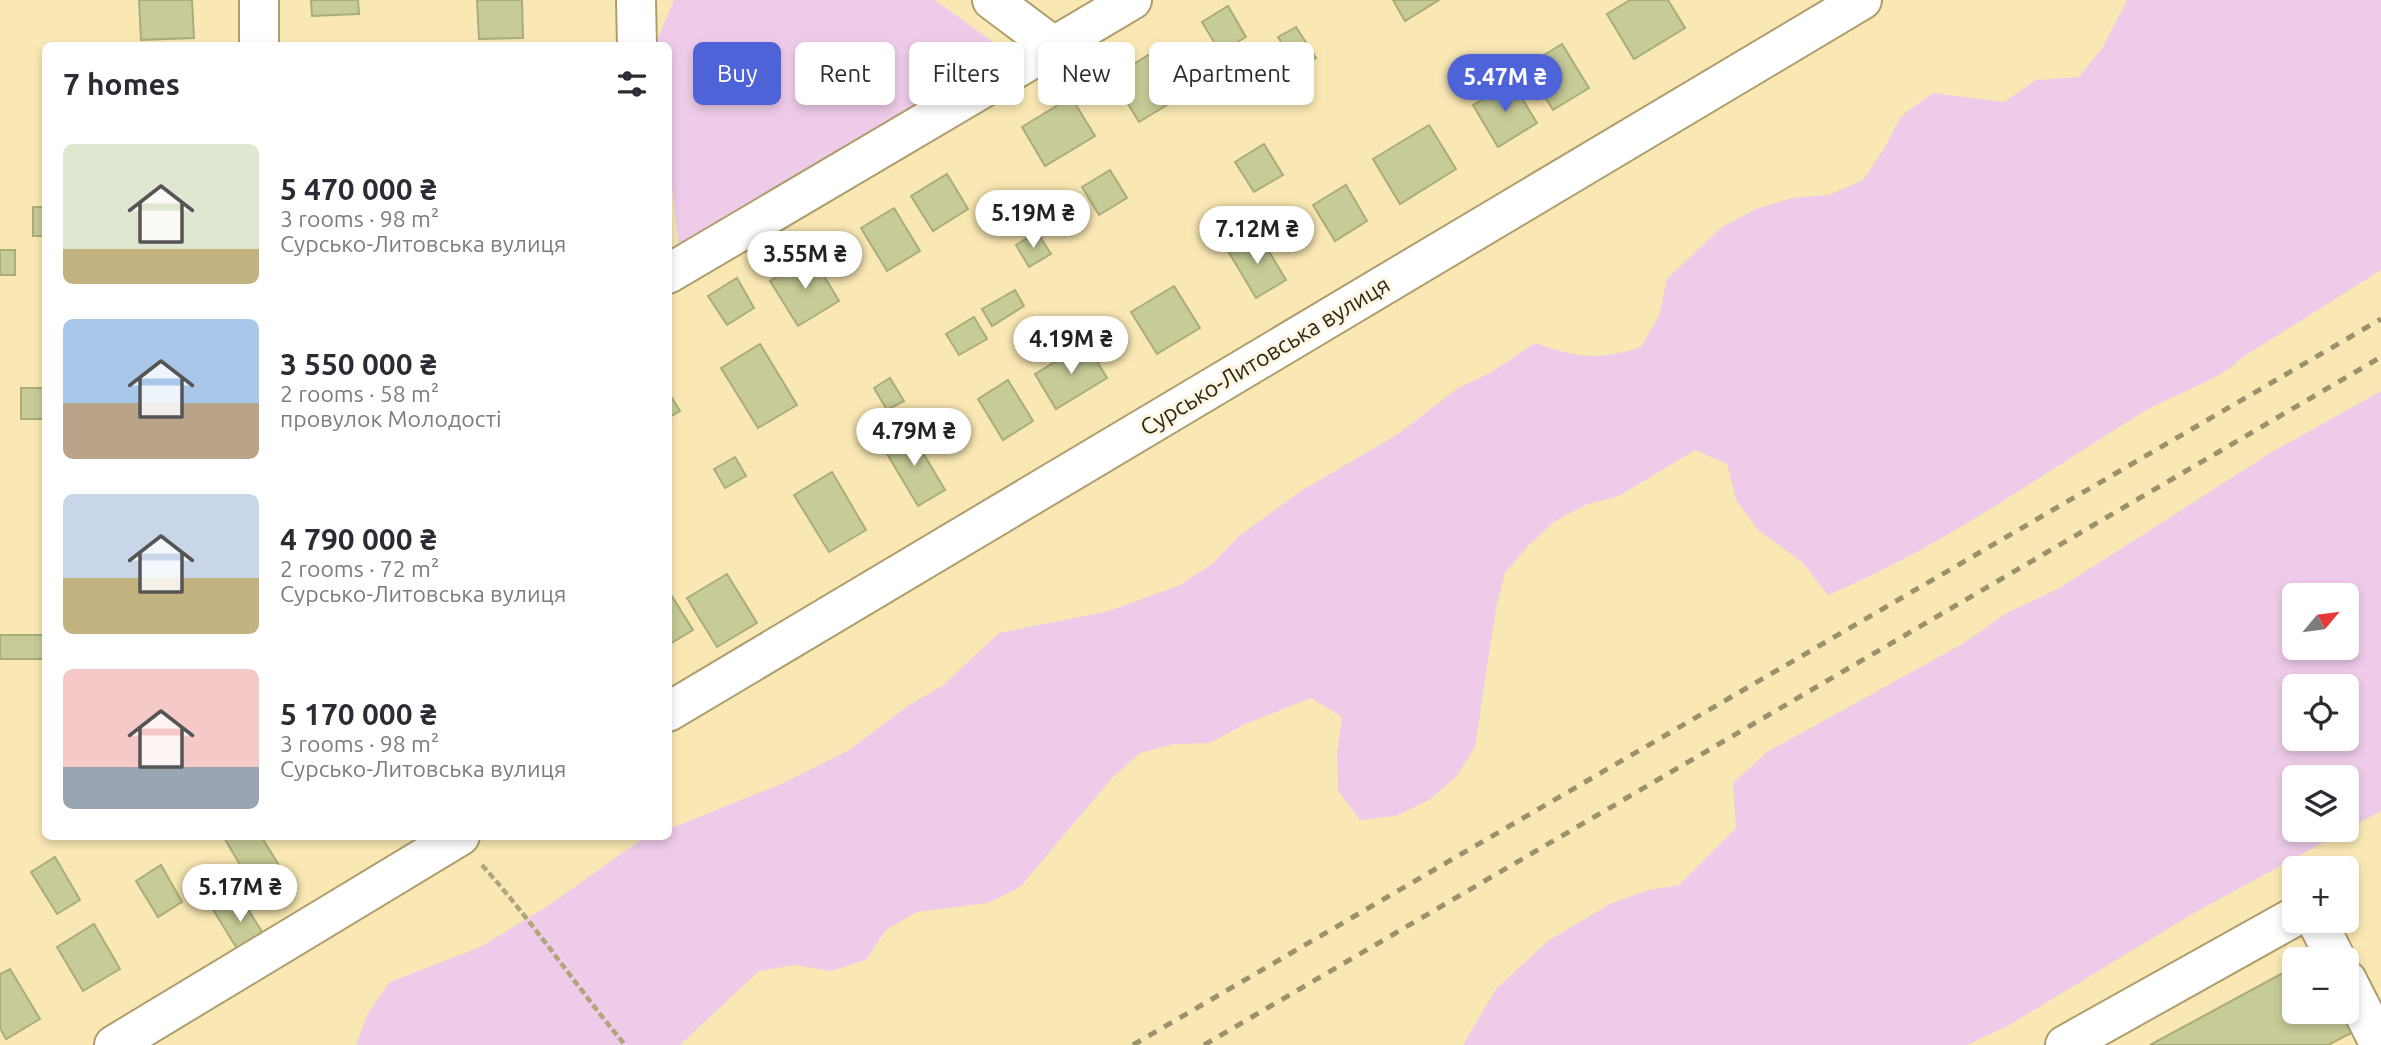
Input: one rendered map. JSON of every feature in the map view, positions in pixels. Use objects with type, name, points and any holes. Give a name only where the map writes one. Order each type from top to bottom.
[{"type":"street","points":[[259,0],[259,42]]},
{"type":"street","points":[[636,0],[637,42]]},
{"type":"street","points":[[992,0],[1048,42]]},
{"type":"street","points":[[1057,42],[1132,0]]},
{"type":"street","name":"Сурсько-Литовська вулиця","points":[[672,710],[1861,0]]},
{"type":"street","points":[[672,272],[1038,53]]},
{"type":"street","points":[[114,1045],[446,840]]},
{"type":"street","points":[[2065,1045],[2282,924]]},
{"type":"street","points":[[2359,1004],[2380,1045]]},
{"type":"path","points":[[446,840],[519,906],[625,1045]]},
{"type":"shaded area","points":[[674,0],[935,0],[993,42],[909,42],[909,105],[920,105],[679,249],[672,188],[672,42],[656,42]]},
{"type":"shaded area","points":[[2127,0],[2381,0],[2381,270],[2240,359],[2220,375],[2150,408],[2025,488],[1909,556],[1828,595],[1802,562],[1758,530],[1736,500],[1727,464],[1695,450],[1619,496],[1585,505],[1554,522],[1528,546],[1505,573],[1496,608],[1475,747],[1456,777],[1429,800],[1396,816],[1360,820],[1338,791],[1337,754],[1342,717],[1311,698],[1245,724],[1210,743],[1174,744],[1140,753],[1113,777],[1020,887],[988,903],[917,912],[886,930],[866,960],[831,971],[794,965],[759,971],[680,1045],[356,1045],[368,1013],[390,982],[480,947],[548,906],[639,841],[672,840],[672,828],[781,784],[849,750],[909,705],[942,686],[999,633],[1109,611],[1180,585],[1212,564],[1239,536],[1301,491],[1398,434],[1458,388],[1492,372],[1535,343],[1588,356],[1641,347],[1659,316],[1667,279],[1722,227],[1756,209],[1792,198],[1829,195],[1863,180],[1884,149],[1901,116],[1933,93],[2004,102],[2036,80],[2079,77],[2103,47]]},
{"type":"shaded area","points":[[2381,391],[2381,811],[2359,823],[2359,765],[2282,765],[2282,842],[2324,842],[2298,856],[2282,856],[2282,865],[2194,913],[2011,1024],[1967,1045],[1463,1045],[1496,989],[1548,941],[1610,904],[1645,891],[1679,885],[1736,828],[1733,783],[1767,752],[1964,643],[2005,614],[2061,587],[2272,452]]},
{"type":"building","points":[[139,0],[192,0],[194,38],[141,40]]},
{"type":"building","points":[[311,0],[358,0],[359,14],[312,16]]},
{"type":"building","points":[[477,0],[522,0],[523,38],[479,39]]},
{"type":"building","points":[[1393,0],[1439,0],[1405,21]]},
{"type":"building","points":[[1630,0],[1668,0],[1685,28],[1634,59],[1607,14]]},
{"type":"building","points":[[1228,6],[1246,37],[1237,42],[1214,42],[1202,22]]},
{"type":"building","points":[[1296,27],[1306,42],[1281,42],[1278,37]]},
{"type":"building","points":[[1562,44],[1589,88],[1553,110],[1526,66]]},
{"type":"building","points":[[1149,55],[1149,105],[1167,105],[1139,122],[1129,105],[1135,105],[1135,63]]},
{"type":"building","points":[[1512,82],[1537,123],[1498,147],[1473,105]]},
{"type":"building","points":[[1058,105],[1076,105],[1095,136],[1045,166],[1022,127]]},
{"type":"building","points":[[1429,125],[1456,169],[1400,204],[1373,159]]},
{"type":"building","points":[[1264,144],[1283,175],[1254,192],[1235,162]]},
{"type":"building","points":[[1110,170],[1127,198],[1099,215],[1082,187]]},
{"type":"building","points":[[947,174],[968,209],[933,231],[911,196]]},
{"type":"building","points":[[1346,185],[1367,221],[1335,241],[1313,205]]},
{"type":"building","points":[[33,207],[42,207],[42,236],[33,236]]},
{"type":"building","points":[[894,208],[920,251],[887,271],[861,228]]},
{"type":"building","points":[[1037,232],[1051,254],[1029,267],[1016,245]]},
{"type":"building","points":[[1258,233],[1286,280],[1256,298],[1228,251]]},
{"type":"building","points":[[0,250],[15,250],[15,275],[0,275]]},
{"type":"building","points":[[812,256],[839,301],[798,326],[770,281]]},
{"type":"building","points":[[737,278],[754,308],[727,325],[708,296]]},
{"type":"building","points":[[1174,286],[1200,328],[1157,354],[1131,312]]},
{"type":"building","points":[[1015,290],[1024,306],[992,326],[982,309]]},
{"type":"building","points":[[974,317],[987,339],[959,355],[946,334]]},
{"type":"building","points":[[1086,343],[1107,378],[1056,409],[1035,374]]},
{"type":"building","points":[[760,344],[797,405],[758,428],[721,368]]},
{"type":"building","points":[[890,378],[904,401],[887,410],[874,388]]},
{"type":"building","points":[[1008,380],[1033,421],[1003,440],[978,399]]},
{"type":"building","points":[[21,388],[42,388],[42,419],[21,419]]},
{"type":"building","points":[[672,398],[680,411],[672,416]]},
{"type":"building","points":[[910,431],[945,490],[918,506],[883,447]]},
{"type":"building","points":[[735,457],[746,476],[725,488],[714,469]]},
{"type":"building","points":[[832,472],[866,530],[829,552],[794,495]]},
{"type":"building","points":[[727,574],[757,623],[717,647],[687,598]]},
{"type":"building","points":[[672,596],[693,630],[672,643]]},
{"type":"building","points":[[0,635],[42,635],[42,659],[0,659]]},
{"type":"building","points":[[225,840],[263,840],[283,872],[255,890]]},
{"type":"building","points":[[55,857],[80,900],[57,914],[31,872]]},
{"type":"building","points":[[161,865],[182,902],[158,917],[136,881]]},
{"type":"building","points":[[238,893],[267,940],[241,955],[212,908]]},
{"type":"building","points":[[94,924],[120,969],[83,991],[57,947]]},
{"type":"building","points":[[10,969],[40,1019],[6,1039],[0,1028],[0,974]]},
{"type":"building","points":[[2282,974],[2282,1024],[2351,1024],[2355,1031],[2328,1045],[2150,1045]]},
{"type":"railway","points":[[1133,1045],[2381,319]]},
{"type":"railway","points":[[1204,1045],[2381,357]]}]
